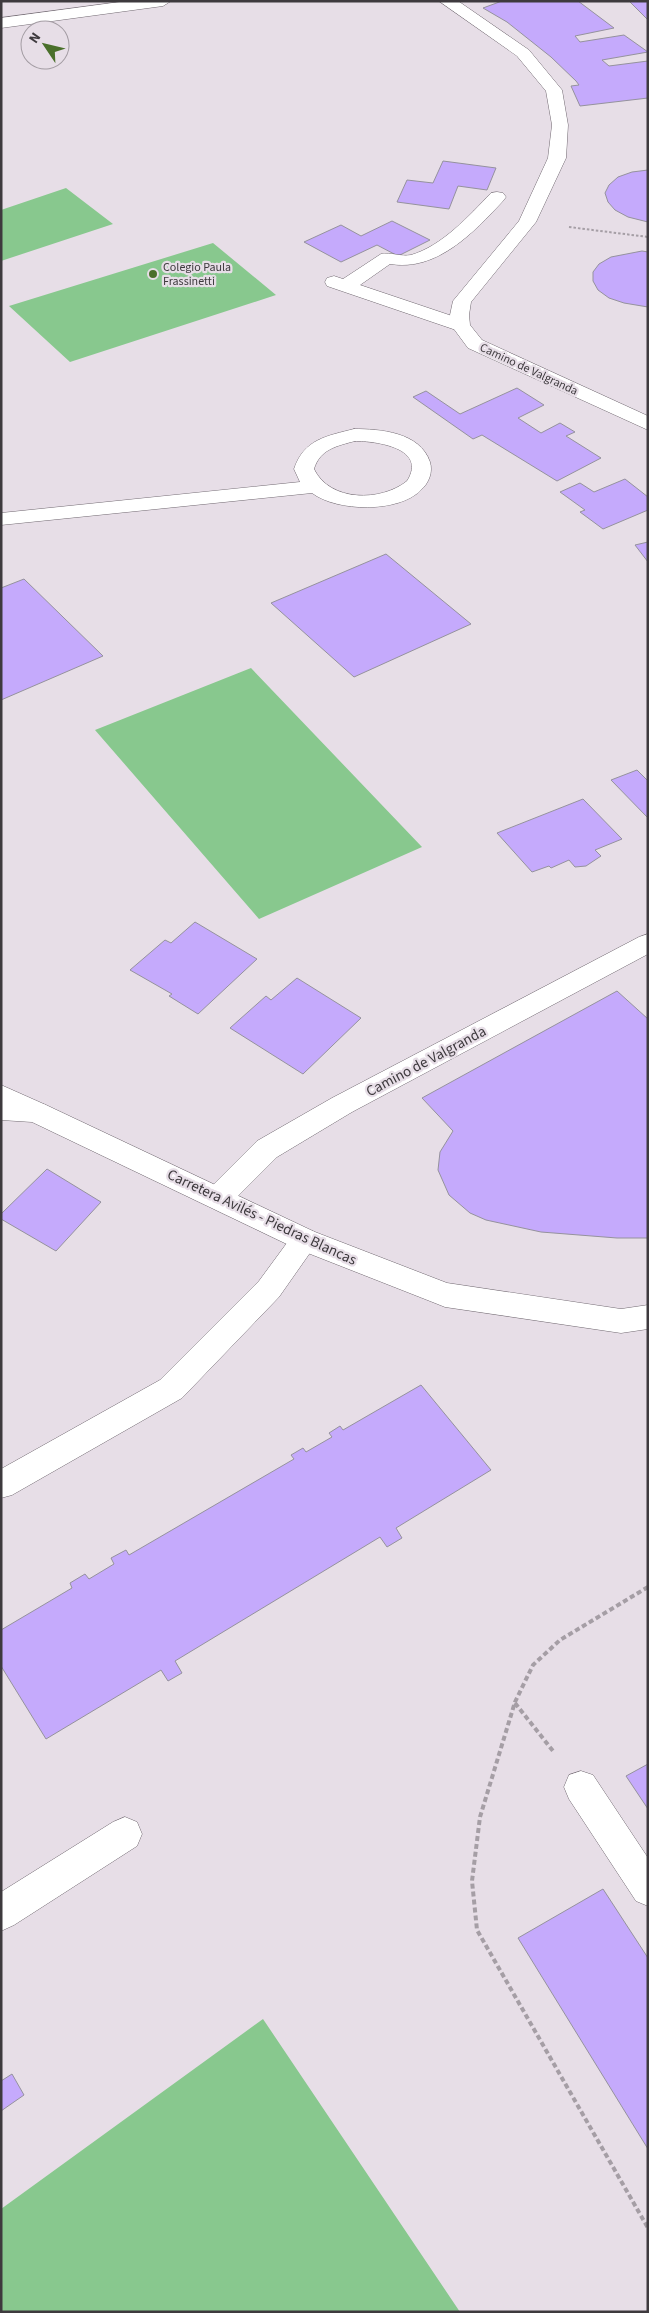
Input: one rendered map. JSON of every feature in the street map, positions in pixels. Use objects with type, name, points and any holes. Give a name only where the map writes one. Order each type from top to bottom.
[{"type":"street","points":[[1,22],[162,1]]},
{"type":"street","points":[[447,1],[523,53],[554,90],[560,125],[558,158],[527,222],[462,301],[458,317],[460,325]]},
{"type":"street","points":[[460,325],[337,283],[387,258],[413,261],[447,242],[482,214],[497,197]]},
{"type":"street","name":"Camino de Valgranda","points":[[460,325],[462,330],[475,344],[648,424]]},
{"type":"street","points":[[1,519],[314,487],[338,499],[378,502],[397,497],[412,488],[420,478],[422,467],[418,455],[396,440],[377,436],[354,435],[334,439],[319,446],[310,453],[304,465],[306,476],[314,487]]},
{"type":"street","name":"Camino de Valgranda","points":[[218,1198],[267,1149],[342,1105],[648,943]]},
{"type":"street","points":[[1,1094],[36,1112]]},
{"type":"street","name":"Carretera Avilés - Piedras Blancas","points":[[1,1110],[36,1112],[305,1240],[445,1295],[621,1321],[648,1316]]},
{"type":"street","points":[[1,1485],[171,1389],[269,1289],[305,1240]]},
{"type":"street","points":[[581,1787],[648,1889]]},
{"type":"street","points":[[1,1913],[124,1834]]},
{"type":"path","points":[[527,222],[648,237]]},
{"type":"path","points":[[648,1587],[560,1640],[533,1665],[515,1702],[480,1817],[472,1881],[477,1930],[648,2228]]},
{"type":"path","points":[[515,1702],[581,1787]]},
{"type":"green space","points":[[66,188],[113,224],[1,261],[1,210]]},
{"type":"green space","points":[[213,243],[276,295],[70,362],[9,306]]},
{"type":"green space","points":[[251,668],[422,847],[259,919],[95,730]]},
{"type":"green space","points":[[263,2019],[460,2312],[1,2312],[1,2209]]},
{"type":"building","points":[[502,1],[578,1],[614,28],[575,36],[580,42],[624,35],[648,52],[602,60],[609,66],[648,61],[648,98],[580,106],[571,86],[579,85],[576,81],[551,57],[507,22],[483,8]]},
{"type":"building","points":[[629,1],[648,1],[648,20]]},
{"type":"building","points":[[443,161],[496,168],[487,190],[458,186],[449,209],[397,202],[407,180],[433,183]]},
{"type":"building","points":[[648,170],[648,222],[628,217],[615,210],[608,202],[605,193],[609,185],[618,177],[632,172]]},
{"type":"building","points":[[392,221],[430,240],[398,256],[377,245],[341,262],[304,242],[341,225],[361,236]]},
{"type":"building","points":[[642,251],[648,252],[648,307],[609,298],[598,290],[593,281],[593,272],[599,264],[611,257]]},
{"type":"building","points":[[517,388],[544,405],[518,418],[541,433],[560,423],[575,432],[566,436],[601,458],[557,481],[482,435],[473,439],[413,397],[426,391],[460,414]]},
{"type":"building","points":[[625,479],[648,497],[648,510],[603,529],[580,512],[585,510],[560,492],[580,483],[594,492]]},
{"type":"building","points":[[648,542],[648,562],[635,545]]},
{"type":"building","points":[[386,554],[471,624],[354,677],[271,603]]},
{"type":"building","points":[[24,579],[103,656],[1,700],[1,588]]},
{"type":"building","points":[[637,770],[648,781],[648,818],[611,780]]},
{"type":"building","points":[[583,799],[622,839],[595,850],[601,856],[586,866],[575,867],[569,860],[551,868],[549,866],[532,872],[497,833]]},
{"type":"building","points":[[195,922],[257,959],[198,1014],[169,996],[172,994],[130,970],[165,940],[171,943]]},
{"type":"building","points":[[297,978],[361,1018],[303,1074],[230,1028],[266,996],[271,1000]]},
{"type":"building","points":[[617,991],[648,1019],[648,1238],[617,1238],[541,1232],[486,1220],[470,1213],[449,1195],[438,1170],[440,1152],[453,1131],[422,1098]]},
{"type":"building","points":[[47,1169],[101,1202],[56,1251],[1,1219],[1,1214]]},
{"type":"building","points":[[421,1385],[491,1470],[396,1528],[402,1538],[387,1547],[380,1537],[175,1661],[182,1673],[168,1681],[161,1670],[46,1739],[1,1666],[1,1630],[72,1588],[70,1583],[85,1574],[89,1579],[114,1564],[111,1558],[126,1550],[129,1555],[294,1459],[291,1455],[303,1448],[306,1452],[332,1437],[329,1433],[340,1426],[343,1430]]},
{"type":"building","points":[[648,1764],[648,1809],[626,1776]]},
{"type":"building","points":[[603,1889],[648,1958],[648,2149],[518,1938]]},
{"type":"building","points":[[12,2074],[24,2095],[1,2111],[1,2081]]},
{"type":"place","name":"Colegio Paula Frassinetti","points":[[153,274]]}]
